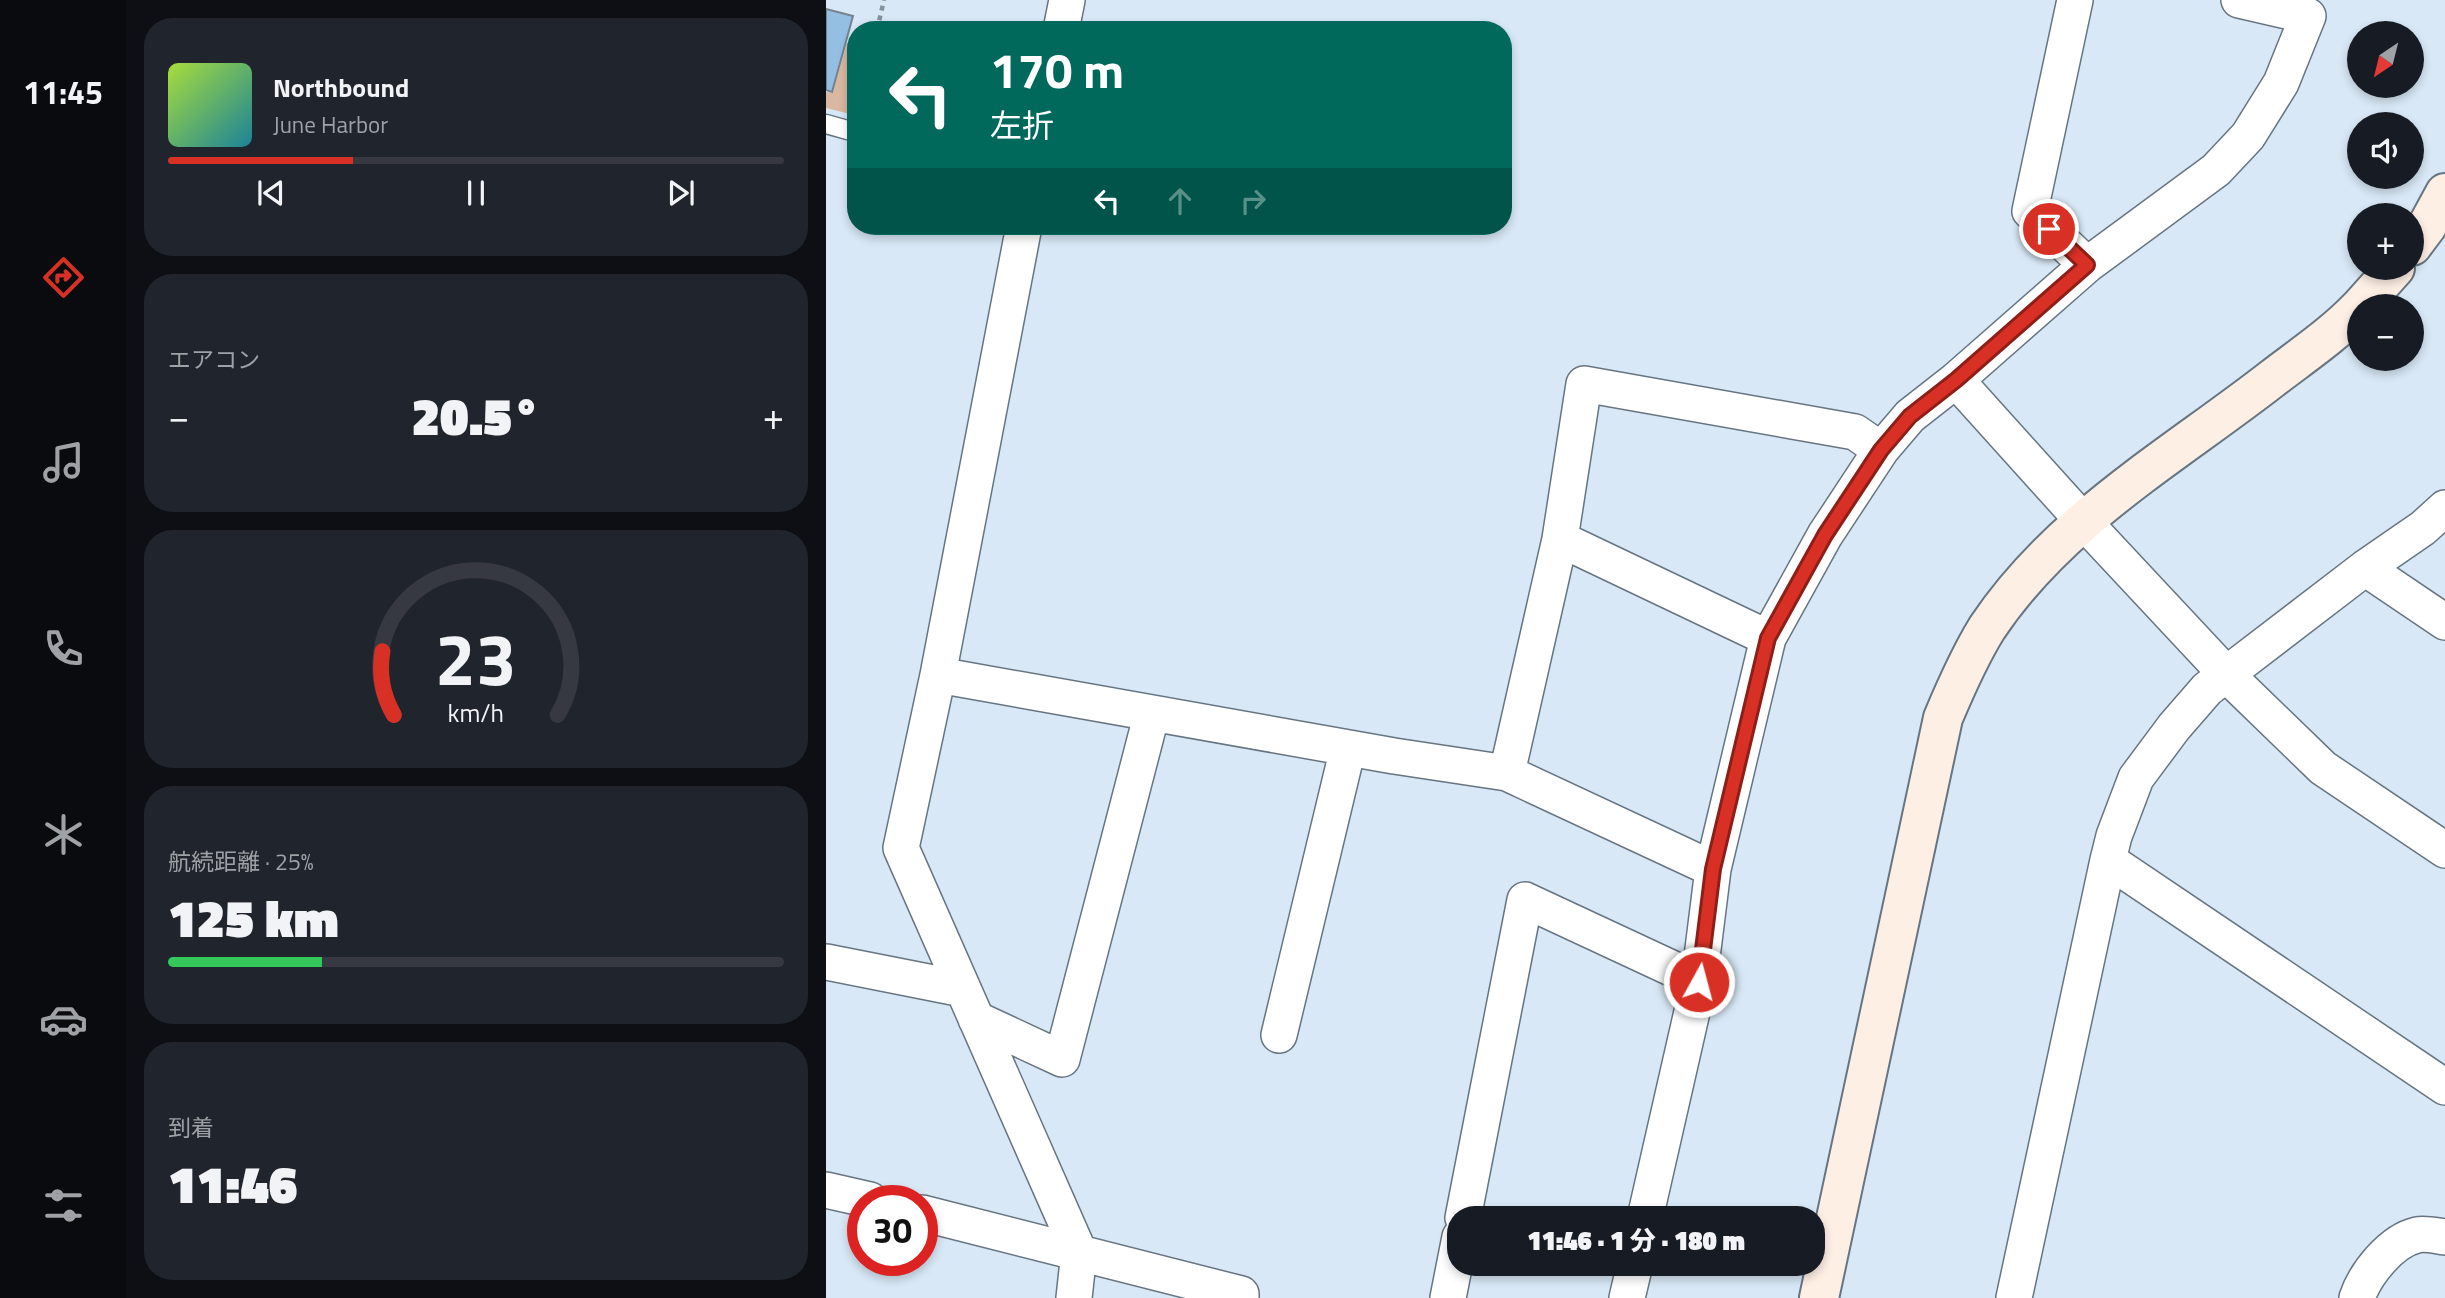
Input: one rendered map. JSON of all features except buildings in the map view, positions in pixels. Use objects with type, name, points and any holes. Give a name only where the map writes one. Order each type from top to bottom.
[{"type":"street","points":[[1063,21],[1067,0]]},
{"type":"street","points":[[2075,0],[2030,211],[2087,265]]},
{"type":"street","points":[[1648,1206],[1699,982],[1713,869],[1768,638],[1825,535],[1881,450],[1910,416],[1956,380],[2087,265],[2216,170],[2248,136],[2281,83],[2308,16],[2239,0]]},
{"type":"street","points":[[2424,230],[2445,193]]},
{"type":"street","points":[[1022,235],[938,675],[901,848],[1079,1252],[1074,1298]]},
{"type":"street","points":[[2372,294],[2384,280]]},
{"type":"street","points":[[1819,1298],[1943,718],[1965,666],[1988,627],[2025,580],[2063,539],[2157,463],[2224,417],[2336,332],[2347,321]]},
{"type":"street","points":[[1956,380],[2084,522],[2227,674],[2323,768],[2445,850]]},
{"type":"street","points":[[1507,773],[1560,539],[1584,384],[1855,432],[1881,450]]},
{"type":"street","points":[[2014,1298],[2108,860],[2136,778],[2207,689],[2365,568],[2423,528],[2445,508]]},
{"type":"street","points":[[1560,539],[1768,638]]},
{"type":"street","points":[[2365,568],[2445,622]]},
{"type":"street","points":[[938,675],[1348,748],[1507,773],[1713,869]]},
{"type":"street","points":[[826,961],[970,1004],[1062,1059],[1152,713]]},
{"type":"street","points":[[1279,1035],[1348,748]]},
{"type":"street","points":[[2108,860],[2445,1087]]},
{"type":"street","points":[[1465,1206],[1525,900],[1699,982]]},
{"type":"street","points":[[826,1190],[847,1195]]},
{"type":"street","points":[[938,1217],[1241,1294],[1241,1298]]},
{"type":"street","points":[[2357,1298],[2361,1286],[2388,1250],[2417,1234],[2445,1237]]},
{"type":"street","points":[[1448,1298],[1452,1276]]},
{"type":"street","points":[[1627,1298],[1632,1276]]},
{"type":"lane","points":[[826,124],[847,130]]},
{"type":"path","points":[[879,21],[884,0]]},
{"type":"shaded area","points":[[847,43],[847,113],[826,108],[826,92],[832,93]]},
{"type":"route","points":[[1699,982],[1713,869],[1768,638],[1825,535],[1881,450],[1910,416],[1956,380],[2087,265],[2049,229]]}]
